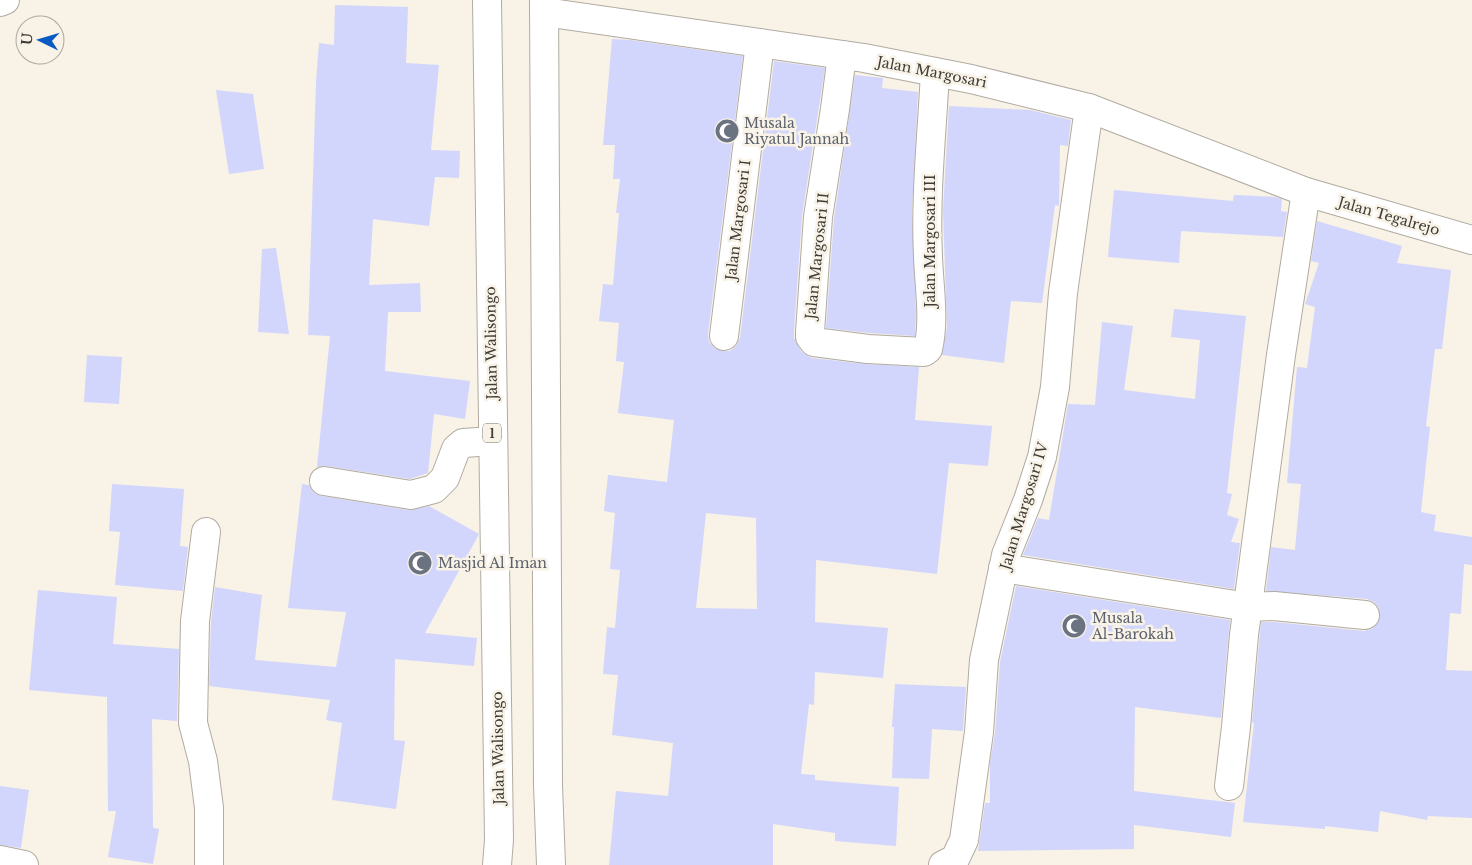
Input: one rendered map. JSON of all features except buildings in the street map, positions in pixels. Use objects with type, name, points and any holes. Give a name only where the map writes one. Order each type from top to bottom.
[{"type":"main road","points":[[0,2],[5,0]]},
{"type":"main road","name":"Jalan Walisongo","points":[[487,0],[499,840],[497,865]]},
{"type":"main road","points":[[544,6],[548,785],[551,865]]},
{"type":"main road","name":"Jalan Margosari","points":[[544,6],[842,55],[971,79],[1089,108],[1306,192]]},
{"type":"main road","name":"Jalan Margosari I","points":[[724,336],[760,43]]},
{"type":"main road","name":"Jalan Margosari II","points":[[842,55],[836,110],[818,217],[810,337],[814,342],[868,349]]},
{"type":"main road","name":"Jalan Margosari III","points":[[868,349],[924,352],[929,347],[931,300],[928,258],[929,192],[935,72]]},
{"type":"main road","name":"Jalan Margosari IV","points":[[943,865],[955,859],[964,840],[979,732],[984,660],[1003,568],[1042,457],[1055,387],[1063,293],[1089,108]]},
{"type":"main road","points":[[1229,786],[1248,607],[1281,355],[1306,192]]},
{"type":"main road","name":"Jalan Tegalrejo","points":[[1306,192],[1472,240]]},
{"type":"main road","points":[[324,481],[411,495],[434,489],[445,478],[456,450],[463,442],[492,441]]},
{"type":"main road","points":[[206,532],[195,621],[193,723],[203,761],[209,808],[209,865]]},
{"type":"main road","points":[[1003,568],[1248,607],[1274,606],[1365,616]]},
{"type":"main road","points":[[0,860],[24,865]]},
{"type":"place","name":"Musala Riyatul Jannah","points":[[727,131]]},
{"type":"place","name":"Masjid Al Iman","points":[[420,563]]},
{"type":"place","name":"Musala Al-Barokah","points":[[1074,626]]}]
